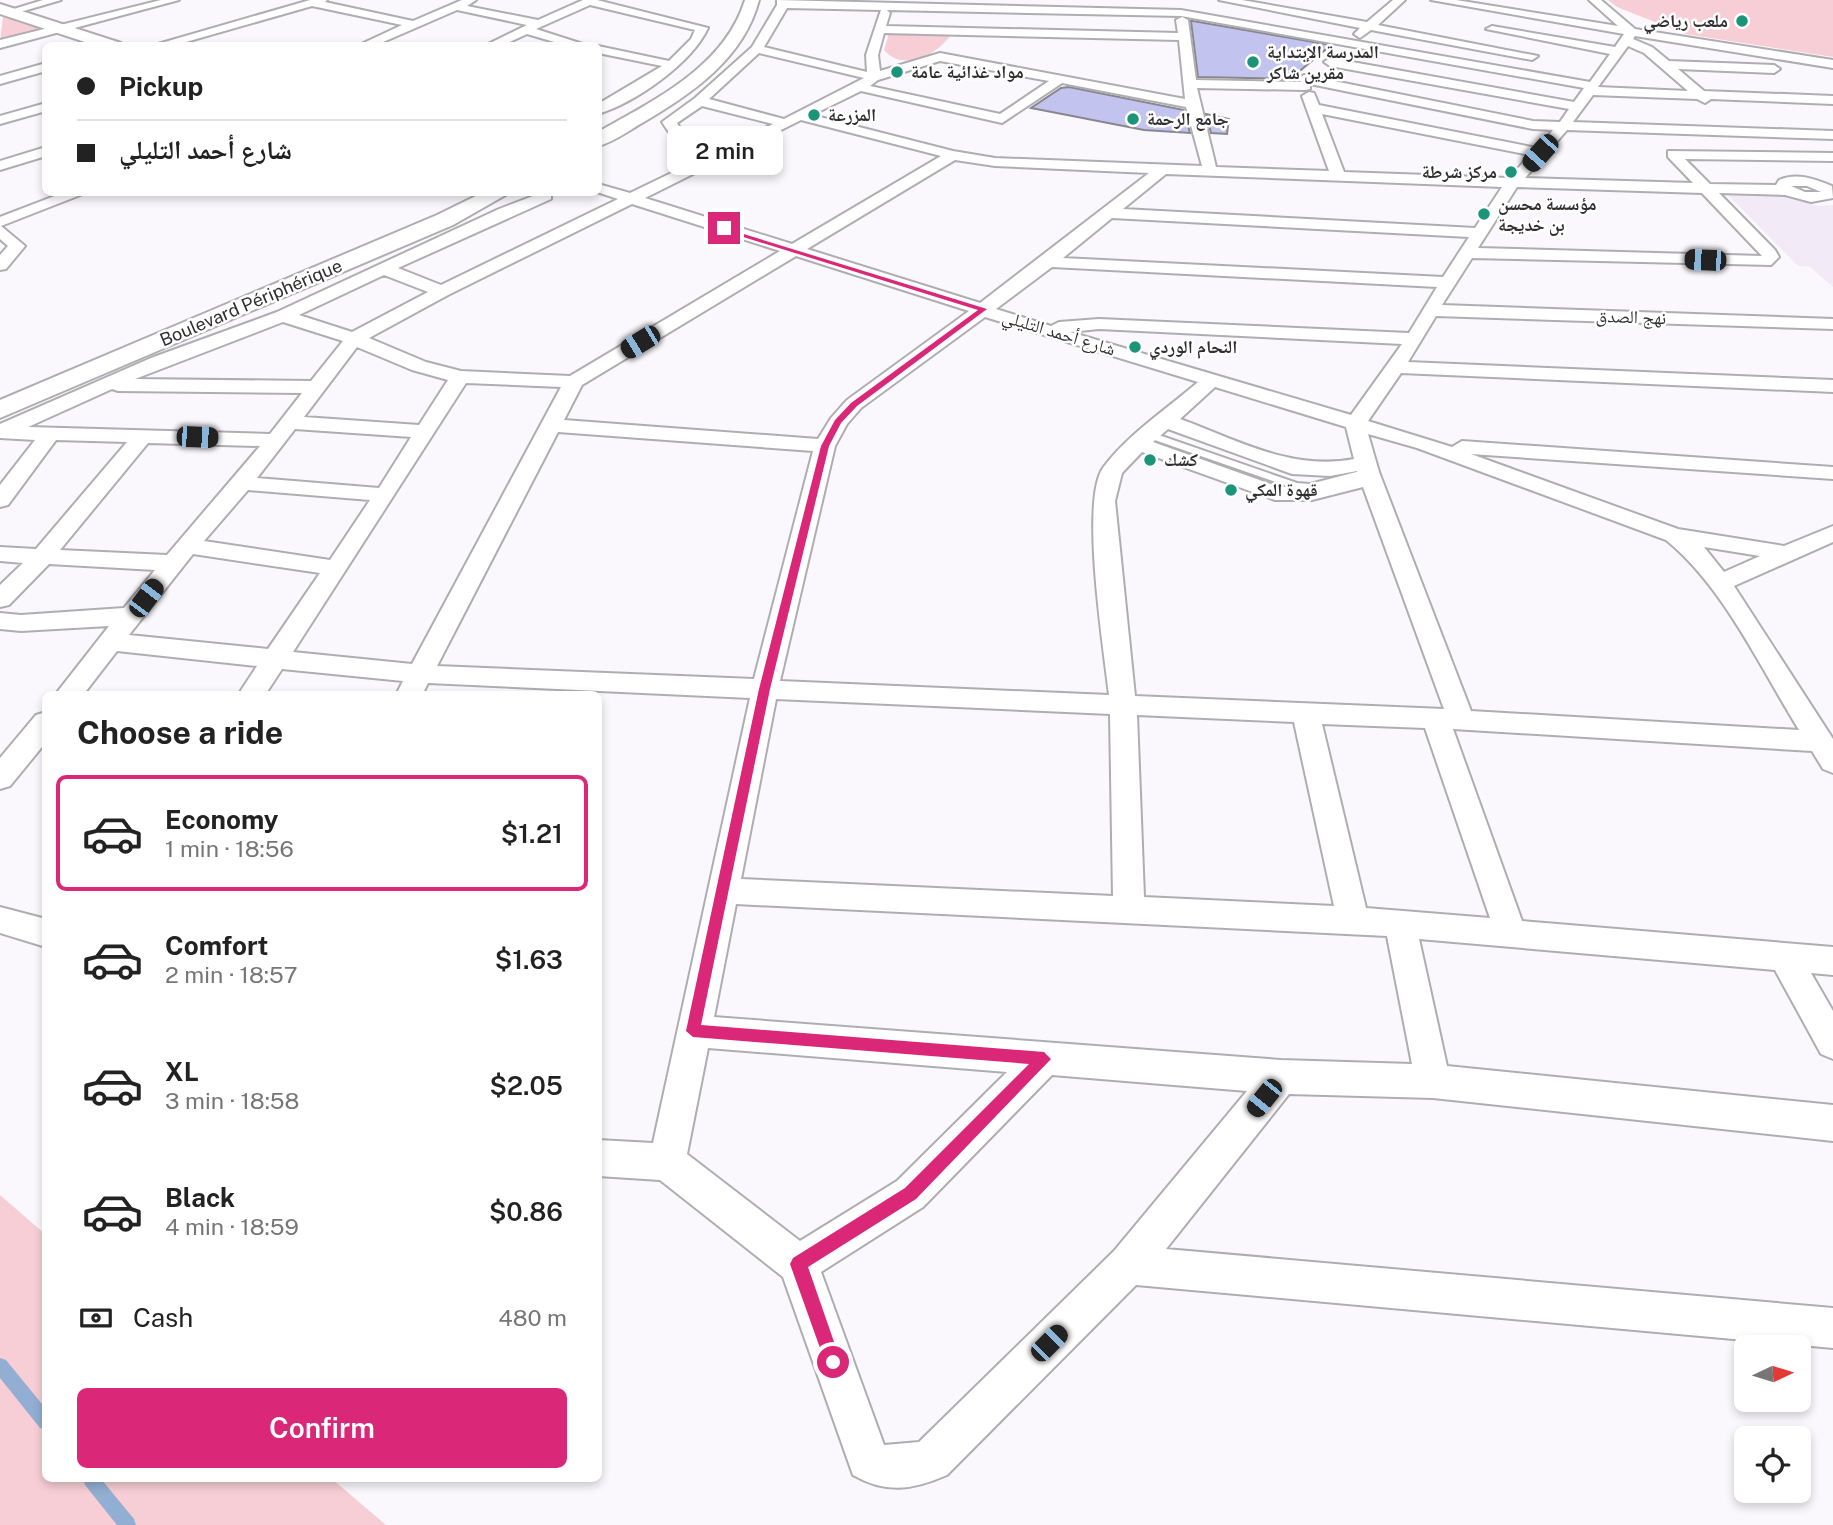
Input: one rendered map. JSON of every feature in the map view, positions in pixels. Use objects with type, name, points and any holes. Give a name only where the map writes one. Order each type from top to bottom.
[{"type":"main road","points":[[602,122],[648,95],[698,58],[726,26],[735,0]]},
{"type":"main road","points":[[602,138],[645,115],[727,51],[743,28],[752,0]]},
{"type":"main road","points":[[5,10],[103,42]]},
{"type":"main road","name":"Boulevard Périphérique","points":[[0,395],[408,221],[453,196]]},
{"type":"main road","name":"Boulevard Périphérique","points":[[0,410],[445,220],[493,196]]},
{"type":"street","points":[[5,10],[56,0]]},
{"type":"street","points":[[0,44],[174,0]]},
{"type":"street","points":[[374,42],[471,0]]},
{"type":"street","points":[[1224,0],[1541,58]]},
{"type":"street","points":[[1436,0],[1626,41],[1648,50],[1766,155],[1791,186],[1815,197],[1826,196],[1831,192]]},
{"type":"street","points":[[1594,0],[1626,41]]},
{"type":"street","points":[[171,42],[317,1],[417,25]]},
{"type":"street","points":[[499,42],[591,1],[657,12],[702,28],[700,35],[672,65],[602,108]]},
{"type":"street","points":[[738,146],[675,131],[669,121],[700,101],[757,49],[783,2],[1180,6],[1351,44],[1702,96],[1833,100]]},
{"type":"street","points":[[874,77],[872,55],[886,3]]},
{"type":"street","points":[[1030,33],[1033,5]]},
{"type":"street","points":[[458,6],[540,24]]},
{"type":"street","points":[[1180,6],[1192,84],[1192,104],[1210,170]]},
{"type":"street","points":[[1304,83],[1391,8]]},
{"type":"street","points":[[1483,28],[1833,64]]},
{"type":"street","points":[[881,29],[1186,37]]},
{"type":"street","points":[[526,30],[569,42]]},
{"type":"street","points":[[71,691],[181,554],[242,483],[354,339],[442,291],[859,87],[874,77],[940,57],[953,48],[965,31]]},
{"type":"street","points":[[386,38],[401,42]]},
{"type":"street","points":[[1511,933],[1449,720],[1354,424],[1397,367],[1430,310],[1511,185],[1577,107],[1626,41]]},
{"type":"street","points":[[757,49],[874,77]]},
{"type":"street","points":[[602,50],[672,65]]},
{"type":"street","points":[[872,55],[939,72]]},
{"type":"street","points":[[940,57],[1057,81],[1192,104]]},
{"type":"street","points":[[1330,62],[1577,107]]},
{"type":"street","points":[[1666,65],[1833,70]]},
{"type":"street","points":[[0,80],[42,68]]},
{"type":"street","points":[[859,87],[1002,119],[1057,81]]},
{"type":"street","points":[[1192,84],[1304,83],[1533,125],[1833,135]]},
{"type":"street","points":[[1304,83],[1338,175]]},
{"type":"street","points":[[1016,87],[1041,92]]},
{"type":"street","points":[[602,99],[614,102]]},
{"type":"street","points":[[700,101],[785,123]]},
{"type":"street","points":[[0,120],[42,108]]},
{"type":"street","points":[[1313,108],[1540,153]]},
{"type":"street","points":[[800,116],[953,155],[995,162],[1338,175],[1511,185],[1706,189],[1791,186]]},
{"type":"street","points":[[0,166],[42,152]]},
{"type":"street","points":[[1469,253],[1770,260],[1769,254],[1673,153],[1833,157]]},
{"type":"street","points":[[414,685],[574,382],[953,155]]},
{"type":"street","points":[[667,1162],[765,689],[825,446],[838,422],[854,404],[1048,262],[1163,169]]},
{"type":"street","name":"شارع أحمد التليلي","points":[[602,191],[1039,328],[1424,444]]},
{"type":"street","points":[[0,222],[70,196]]},
{"type":"street","points":[[0,433],[159,362],[283,316],[546,196]]},
{"type":"street","points":[[1108,213],[1481,233]]},
{"type":"street","points":[[472,228],[530,248]]},
{"type":"street","points":[[0,231],[18,246],[0,265]]},
{"type":"street","points":[[1048,262],[1448,282]]},
{"type":"street","points":[[384,269],[442,291]]},
{"type":"street","name":"نهج الصدق","points":[[1430,310],[1833,324]]},
{"type":"street","points":[[283,316],[354,339],[419,366],[460,377],[574,382]]},
{"type":"street","points":[[1039,328],[1099,324],[1415,339]]},
{"type":"street","points":[[1397,367],[1833,386]]},
{"type":"street","points":[[254,691],[385,495],[460,377]]},
{"type":"street","points":[[1129,908],[1123,705],[1104,501],[1106,486],[1112,471],[1212,380]]},
{"type":"street","points":[[109,385],[318,387]]},
{"type":"street","points":[[551,425],[825,446]]},
{"type":"street","points":[[0,433],[144,435],[282,431],[425,432]]},
{"type":"street","points":[[0,500],[51,433]]},
{"type":"street","points":[[1152,434],[1284,495],[1309,496],[1368,471]]},
{"type":"street","points":[[1152,434],[1292,468],[1368,471]]},
{"type":"street","points":[[0,599],[40,558],[144,435]]},
{"type":"street","points":[[1424,444],[1833,473]]},
{"type":"street","points":[[1424,444],[1674,535],[1783,553]]},
{"type":"street","points":[[242,483],[385,495]]},
{"type":"street","points":[[1720,583],[1833,533]]},
{"type":"street","points":[[1674,535],[1699,555],[1720,583],[1826,751]]},
{"type":"street","points":[[0,554],[40,558],[181,554],[335,568]]},
{"type":"street","points":[[0,645],[11,622],[133,616]]},
{"type":"street","points":[[112,642],[274,659],[414,685],[765,689],[1449,720],[1826,751]]},
{"type":"street","points":[[1306,714],[1353,920]]},
{"type":"street","points":[[5,763],[42,726]]},
{"type":"street","points":[[5,763],[42,760]]},
{"type":"street","points":[[723,891],[1353,920],[1833,961]]},
{"type":"street","points":[[0,920],[42,932]]},
{"type":"street","points":[[1400,924],[1433,1081]]},
{"type":"street","points":[[1786,959],[1833,1042]]},
{"type":"street","points":[[693,1031],[1281,1077],[1433,1081],[1833,1123]]},
{"type":"street","points":[[798,1264],[910,1194],[1044,1059]]},
{"type":"street","points":[[602,1158],[667,1162],[798,1264],[868,1460],[877,1466],[897,1470],[932,1460],[1128,1265],[1281,1077]]},
{"type":"street","points":[[1128,1265],[1833,1328]]},
{"type":"shaded area","name":"ملعب رياضي","points":[[1608,0],[1833,0],[1833,57],[1685,34],[1617,7]]},
{"type":"shaded area","points":[[3,16],[46,30],[0,42]]},
{"type":"shaded area","points":[[890,30],[952,33],[930,54],[901,60],[884,50]]},
{"type":"shaded area","points":[[1726,193],[1780,196],[1819,206],[1833,205],[1833,287],[1810,267],[1798,266]]},
{"type":"shaded area","points":[[0,1195],[42,1231],[42,1482],[336,1482],[386,1525],[0,1525]]},
{"type":"building","name":"المدرسة الإبتداية مقرين شاكر","points":[[1191,21],[1331,45],[1290,79],[1198,77]]},
{"type":"building","name":"جامع الرحمة","points":[[1069,87],[1184,110],[1190,133],[1144,130],[1031,108],[1061,88]]},
{"type":"building","points":[[1206,114],[1229,119],[1227,134],[1211,133]]},
{"type":"waterway","points":[[0,1366],[42,1417]]},
{"type":"waterway","points":[[93,1482],[128,1525]]},
{"type":"place","name":"ملعب رياضي","points":[[1742,21]]},
{"type":"place","name":"المدرسة الإبتداية مقرين شاكر","points":[[1253,62]]},
{"type":"place","name":"مواد غذائية عامة","points":[[897,72]]},
{"type":"place","name":"المزرعة","points":[[814,115]]},
{"type":"place","name":"جامع الرحمة","points":[[1133,119]]},
{"type":"place","name":"مركز شرطة","points":[[1511,172]]},
{"type":"place","name":"مؤسسة محسن بن خديجة","points":[[1484,214]]},
{"type":"place","name":"النحام الوردي","points":[[1135,347]]},
{"type":"place","name":"كشك","points":[[1150,460]]},
{"type":"place","name":"قهوة المكي","points":[[1231,490]]},
{"type":"route","points":[[724,228],[984,309],[854,404],[838,422],[825,446],[765,689],[693,1031],[1044,1059],[910,1194],[798,1264],[833,1362]]}]
